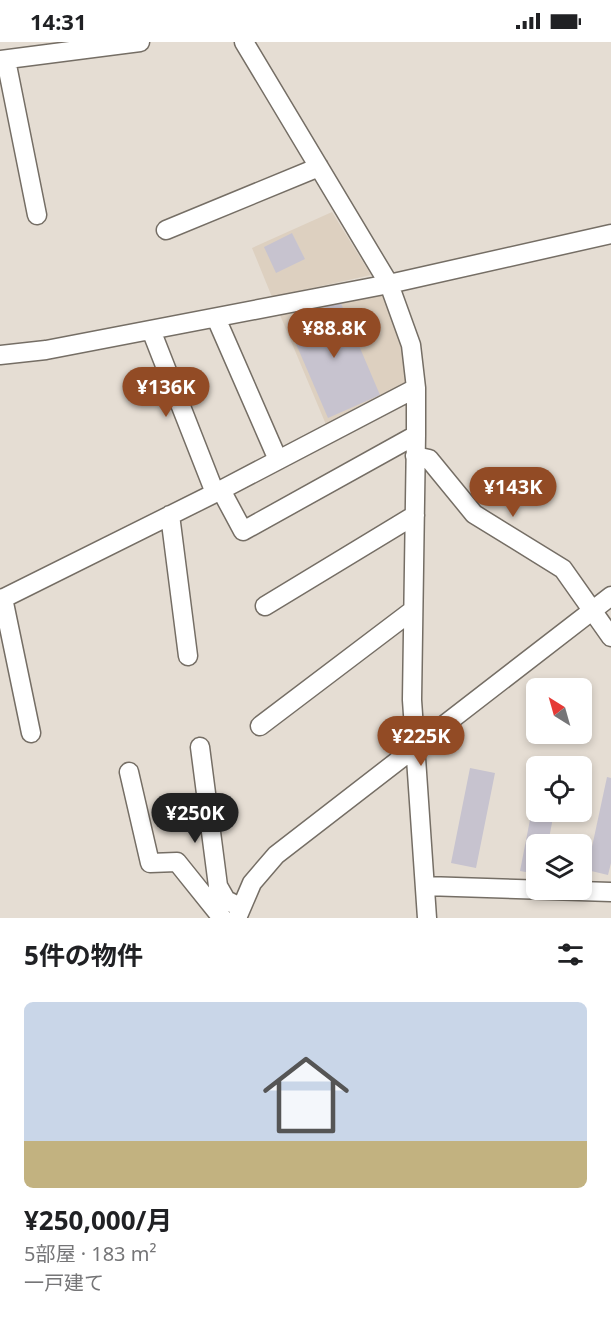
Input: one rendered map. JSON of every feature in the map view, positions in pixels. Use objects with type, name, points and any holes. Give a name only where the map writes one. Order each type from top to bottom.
[{"type":"street","points":[[36,215],[3,60],[140,42]]},
{"type":"street","points":[[244,42],[389,284],[411,345],[416,388],[412,700],[427,918]]},
{"type":"street","points":[[166,230],[319,167]]},
{"type":"street","points":[[0,355],[46,350],[389,284],[611,234]]},
{"type":"street","points":[[216,318],[278,460]]},
{"type":"street","points":[[151,330],[218,491],[243,531],[416,435]]},
{"type":"street","points":[[31,733],[1,599],[218,491],[416,388]]},
{"type":"street","points":[[415,456],[429,459],[474,514],[563,570],[611,637]]},
{"type":"street","points":[[170,515],[188,656]]},
{"type":"street","points":[[265,606],[415,515]]},
{"type":"street","points":[[200,747],[218,886],[226,900],[238,912],[262,869],[276,855],[611,596]]},
{"type":"street","points":[[260,726],[413,610]]},
{"type":"street","points":[[129,772],[150,863],[177,862],[222,918]]},
{"type":"street","points":[[425,886],[611,892]]},
{"type":"shaded area","points":[[332,212],[371,275],[272,297],[252,248]]},
{"type":"shaded area","points":[[383,291],[397,324],[410,385],[327,427],[280,315]]},
{"type":"building","points":[[292,233],[305,259],[276,273],[264,247]]},
{"type":"building","points":[[340,301],[380,395],[328,418],[287,323]]},
{"type":"building","points":[[470,768],[495,773],[476,868],[451,863]]},
{"type":"building","points":[[607,777],[611,778],[611,863],[608,875],[592,871],[592,847]]},
{"type":"building","points":[[530,822],[552,822],[550,834],[527,834]]},
{"type":"building","points":[[526,840],[526,872],[520,871]]}]
